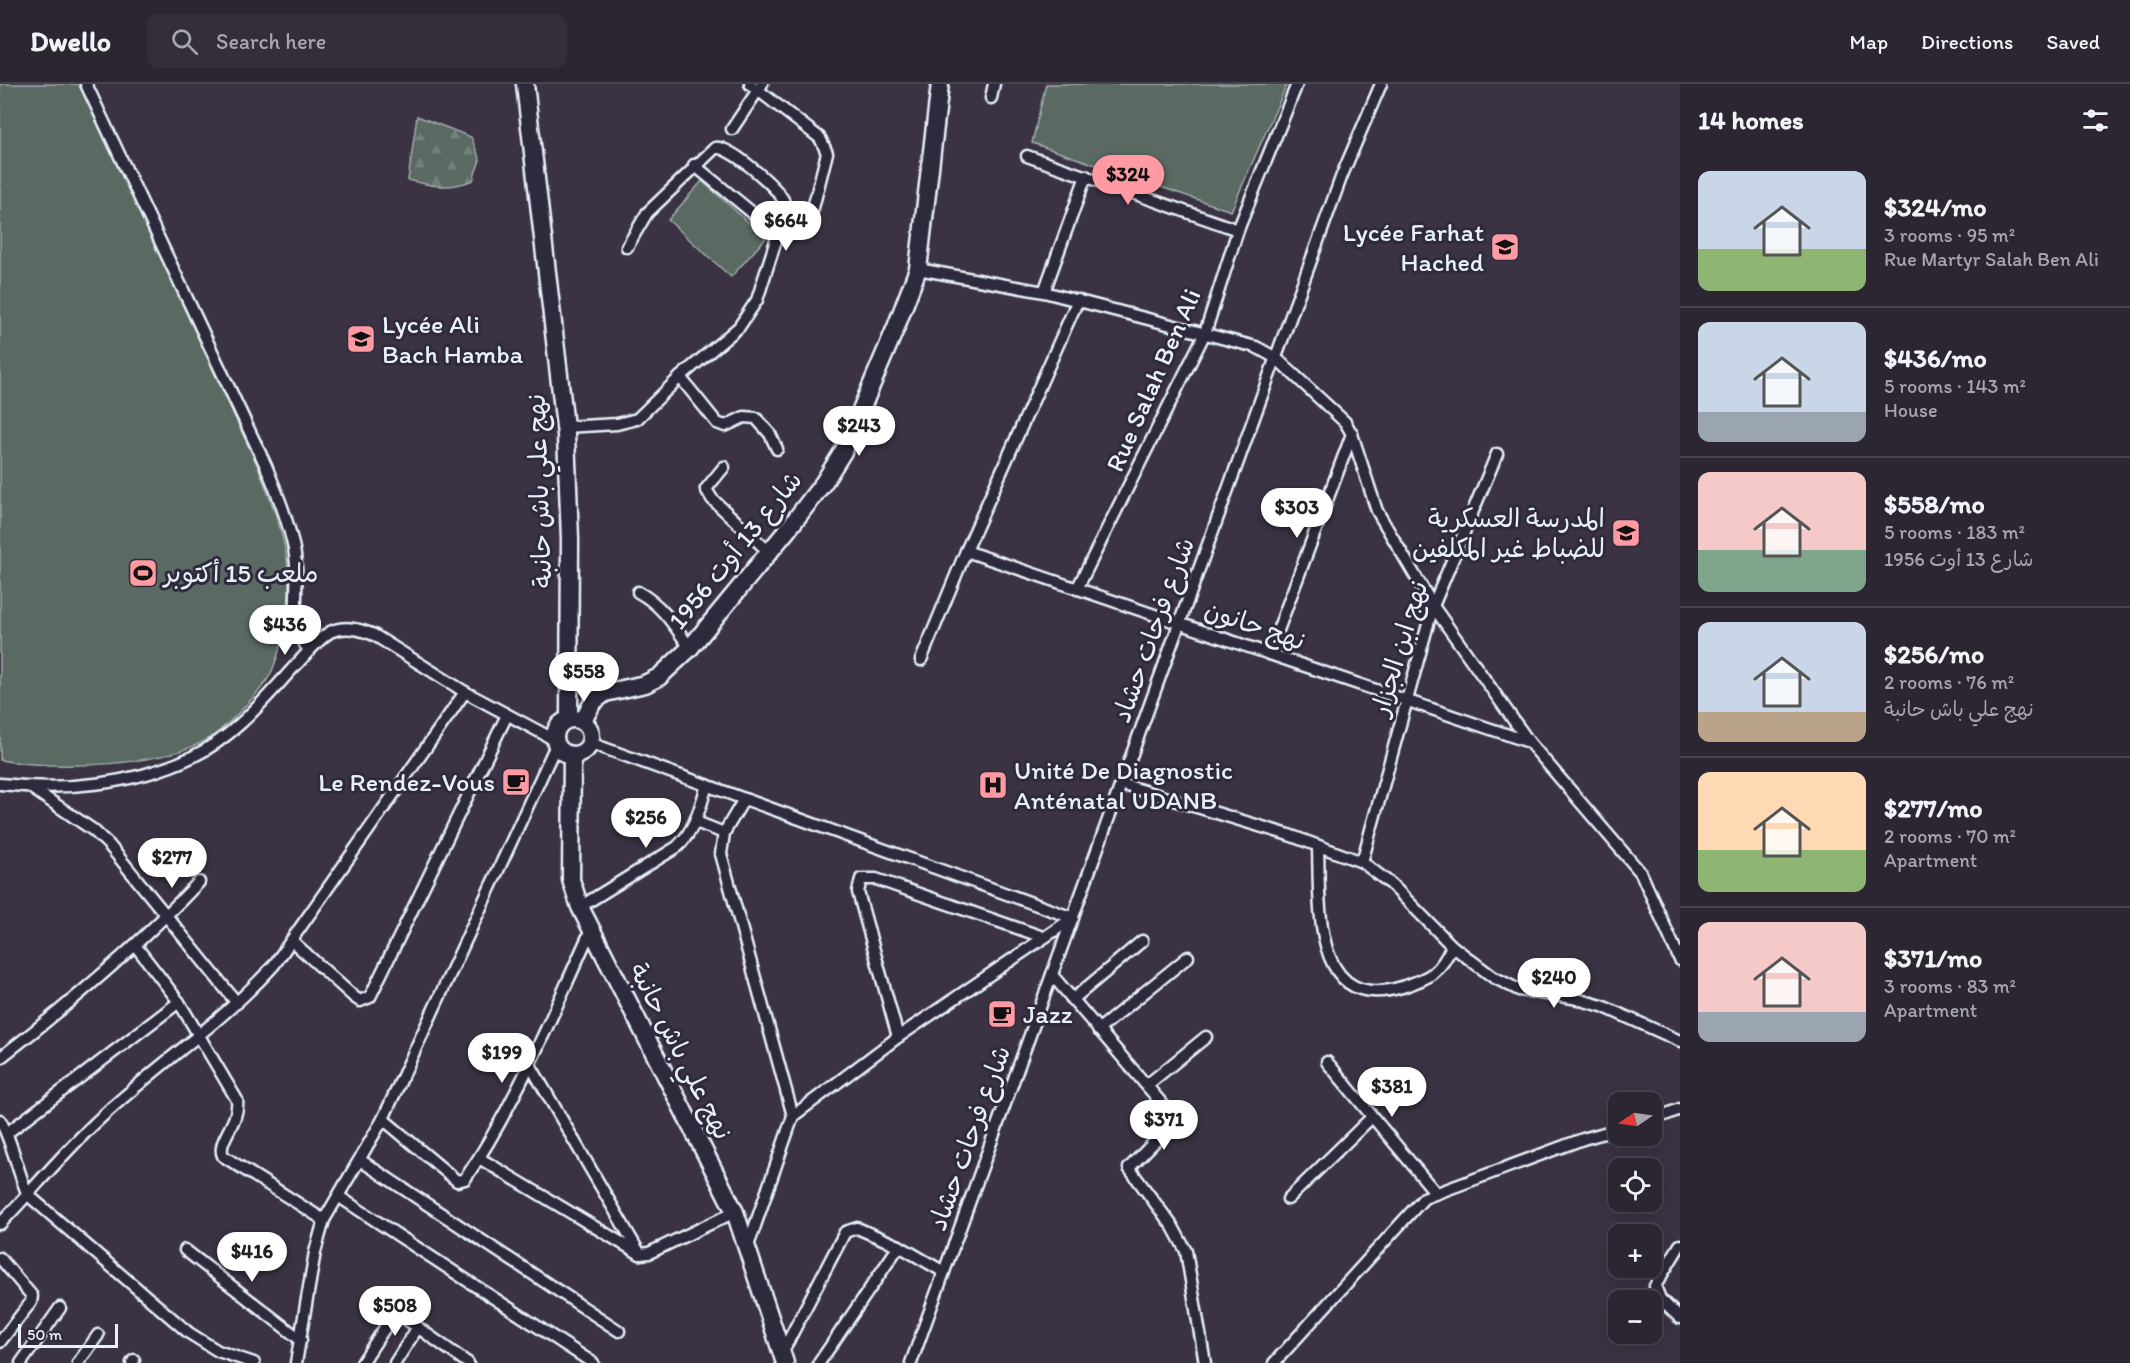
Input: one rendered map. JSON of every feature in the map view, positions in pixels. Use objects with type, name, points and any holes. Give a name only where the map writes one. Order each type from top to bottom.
[{"type":"street","points":[[86,84],[266,466],[287,518],[295,551],[297,582],[295,621],[298,634],[309,651]]},
{"type":"street","name":"نهج علي باش حانبة","points":[[525,84],[565,427],[576,720]]},
{"type":"street","name":"شارع 13 أوت 1956","points":[[576,720],[604,693],[645,684],[659,677],[690,648],[824,482],[844,450],[918,269],[940,84]]},
{"type":"street","points":[[991,98],[994,84]]},
{"type":"street","name":"Rue Salah Ben Ali","points":[[1077,589],[1205,333],[1238,230],[1297,84]]},
{"type":"street","name":"شارع فرحات حشاد","points":[[911,1363],[1342,175],[1380,84]]},
{"type":"street","points":[[732,129],[757,86],[825,145],[826,153],[812,212]]},
{"type":"street","points":[[565,427],[617,424],[637,419],[680,377],[740,327],[757,300],[785,212],[784,200],[771,184],[725,148],[715,148],[694,165],[647,213],[627,247]]},
{"type":"street","points":[[1027,156],[1238,230]]},
{"type":"street","points":[[694,165],[777,233]]},
{"type":"street","points":[[1044,292],[1086,176]]},
{"type":"street","points":[[918,269],[1044,292],[1256,347],[1276,358],[1334,410],[1352,434],[1377,511],[1433,606],[1529,742],[1641,873],[1680,960]]},
{"type":"street","points":[[921,660],[966,551],[1078,300]]},
{"type":"street","points":[[680,377],[717,423],[725,426],[744,417],[756,418],[770,434],[777,449]]},
{"type":"street","points":[[1269,654],[1352,434]]},
{"type":"street","name":"نهج ابن الجزار","points":[[1362,862],[1405,700],[1433,606],[1497,454]]},
{"type":"street","points":[[724,466],[706,489],[712,499],[769,552]]},
{"type":"street","name":"نهج حانون","points":[[966,551],[1529,742]]},
{"type":"street","points":[[638,592],[652,600],[667,614],[690,648]]},
{"type":"street","points":[[0,784],[30,787],[93,784],[141,776],[190,758],[222,740],[244,721],[309,651],[330,633],[358,628],[374,635],[465,692],[555,743],[563,752],[572,755],[581,753],[590,742],[589,728],[576,720],[557,726],[555,743],[383,1119],[324,1220],[315,1252],[302,1340],[296,1363]]},
{"type":"street","points":[[0,1224],[90,1128],[196,1035],[237,1003],[274,965],[465,692]]},
{"type":"street","points":[[292,941],[354,997],[360,1001],[370,997],[507,715]]},
{"type":"street","points":[[590,742],[1073,918]]},
{"type":"street","name":"نهج علي باش حانبة","points":[[572,755],[571,880],[580,907],[735,1212],[784,1358]]},
{"type":"street","points":[[1121,784],[1362,862],[1391,884],[1452,946],[1493,977],[1519,990],[1574,998],[1602,1006],[1680,1041]]},
{"type":"street","points":[[580,907],[677,847],[687,838],[696,822],[707,785]]},
{"type":"street","points":[[30,787],[93,830],[109,845],[237,1003]]},
{"type":"street","points":[[744,799],[724,833],[721,854],[723,869],[793,1116]]},
{"type":"street","points":[[696,822],[724,833]]},
{"type":"street","points":[[1318,846],[1322,926],[1335,971],[1346,984],[1371,991],[1398,988],[1418,981],[1438,971],[1452,946]]},
{"type":"street","points":[[898,1037],[858,892],[861,879],[876,879],[1043,937]]},
{"type":"street","points":[[0,1058],[50,1020],[135,945],[198,882]]},
{"type":"street","points":[[748,1246],[782,1141],[793,1116],[898,1037],[1073,918]]},
{"type":"street","points":[[383,1119],[457,1181],[465,1179],[480,1158],[529,1063],[591,930]]},
{"type":"street","points":[[1072,1000],[1142,941]]},
{"type":"street","points":[[135,945],[179,1002],[196,1035],[237,1100],[237,1118],[221,1146],[223,1156],[324,1220]]},
{"type":"street","points":[[1098,1030],[1188,957]]},
{"type":"street","points":[[1052,975],[1170,1113],[1171,1125],[1129,1168],[1183,1246],[1205,1363]]},
{"type":"street","points":[[7,1133],[179,1002]]},
{"type":"street","points":[[1147,1085],[1206,1037]]},
{"type":"street","points":[[1327,1062],[1435,1192]]},
{"type":"street","points":[[529,1063],[640,1254]]},
{"type":"street","points":[[1662,1117],[1680,1109]]},
{"type":"street","points":[[1665,1116],[1680,1116]]},
{"type":"street","points":[[1288,1198],[1372,1117]]},
{"type":"street","points":[[0,1120],[7,1133],[17,1169],[28,1195],[189,1333],[218,1351],[254,1363]]},
{"type":"street","points":[[1274,1363],[1412,1208],[1435,1192],[1608,1132]]},
{"type":"street","points":[[480,1158],[640,1254]]},
{"type":"street","points":[[360,1160],[619,1330]]},
{"type":"street","points":[[338,1196],[593,1363]]},
{"type":"street","points":[[640,1254],[735,1212]]},
{"type":"street","points":[[784,1358],[845,1232],[857,1228],[899,1246],[944,1272]]},
{"type":"street","points":[[1680,1245],[1655,1286],[1660,1299],[1680,1318]]},
{"type":"street","points":[[819,1363],[899,1246]]},
{"type":"street","points":[[185,1250],[302,1340]]},
{"type":"street","points":[[0,1258],[32,1296],[31,1302],[0,1342]]},
{"type":"street","points":[[21,1363],[60,1308]]},
{"type":"street","points":[[362,1363],[391,1309],[468,1363]]},
{"type":"street","points":[[395,1363],[418,1327]]},
{"type":"street","points":[[78,1363],[98,1335]]},
{"type":"green space","name":"ملعب 15 أكتوبر","points":[[0,84],[80,84],[258,467],[284,546],[289,595],[281,643],[272,671],[246,705],[214,735],[194,746],[168,754],[110,764],[50,765],[0,760]]},
{"type":"green space","points":[[1046,84],[1287,84],[1231,211],[1032,143]]},
{"type":"green space","points":[[417,116],[471,137],[480,160],[473,180],[456,185],[440,186],[408,180]]},
{"type":"green space","points":[[702,181],[766,238],[731,277],[668,220]]},
{"type":"place","name":"Lycée Farhat Hached","points":[[1505,247]]},
{"type":"place","name":"Lycée Ali Bach Hamba","points":[[361,339]]},
{"type":"place","name":"المدرسة العسكرية للضباط غير المكلفين","points":[[1626,533]]},
{"type":"place","name":"ملعب 15 أكتوبر","points":[[143,573]]},
{"type":"place","name":"Le Rendez-Vous","points":[[516,782]]},
{"type":"place","name":"Unité De Diagnostic Anténatal UDANB","points":[[993,785]]},
{"type":"place","name":"Jazz","points":[[1002,1014]]}]
